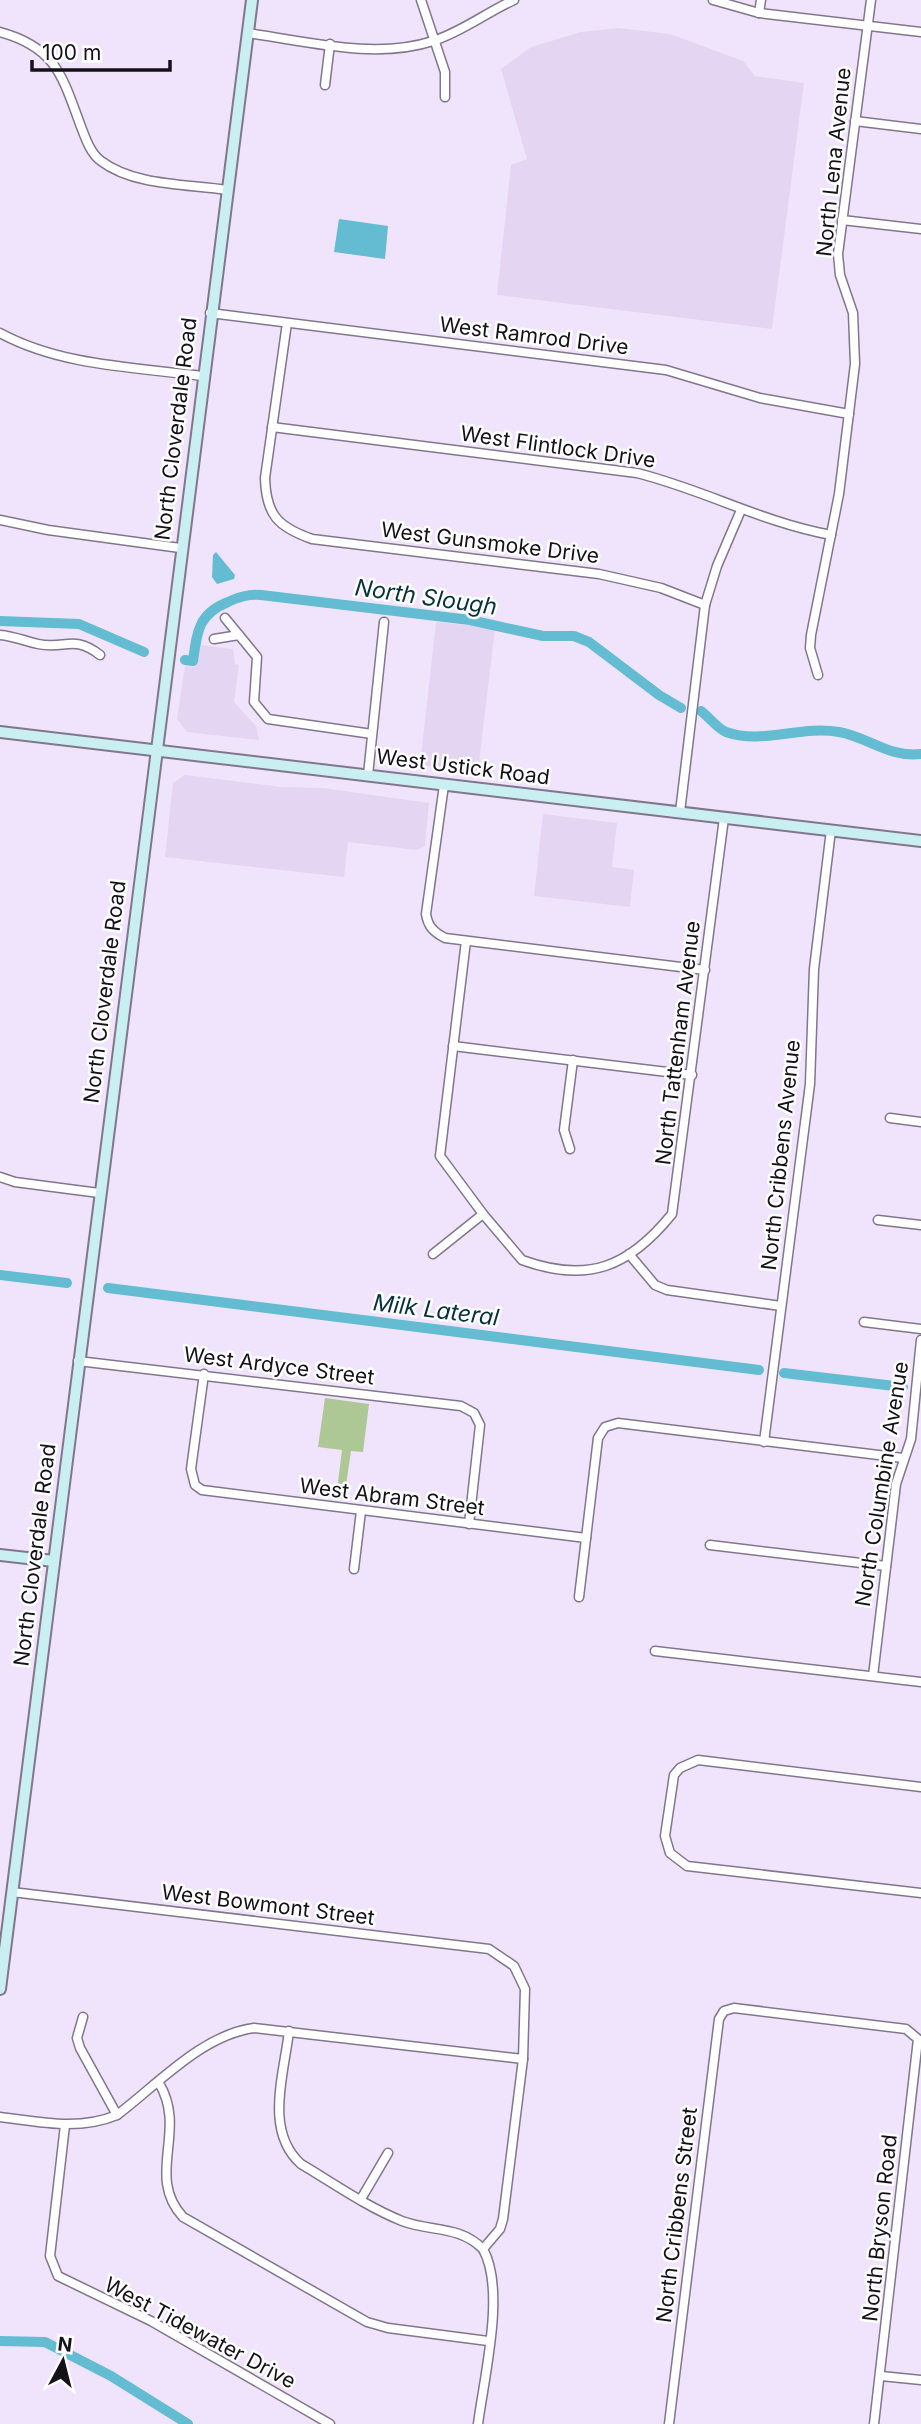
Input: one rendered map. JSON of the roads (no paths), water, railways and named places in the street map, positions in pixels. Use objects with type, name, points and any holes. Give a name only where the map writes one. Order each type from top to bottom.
[{"type":"main road","name":"North Cloverdale Road","points":[[0,1989],[5,1905],[12,1892],[180,548],[252,0]]},
{"type":"main road","name":"West Ustick Road","points":[[0,732],[921,841]]},
{"type":"main road","points":[[0,1555],[54,1562]]},
{"type":"street","points":[[421,0],[447,82],[445,97]]},
{"type":"street","points":[[247,33],[388,50],[435,41],[514,0]]},
{"type":"street","points":[[713,0],[759,13],[921,32]]},
{"type":"street","points":[[759,13],[761,0]]},
{"type":"street","name":"North Lena Avenue","points":[[818,675],[810,649],[811,635],[831,535],[855,364],[853,313],[840,275],[838,254],[870,0]]},
{"type":"street","points":[[0,32],[26,40],[58,68],[86,141],[99,160],[118,172],[138,178],[227,190]]},
{"type":"street","points":[[325,85],[330,44]]},
{"type":"street","points":[[855,121],[921,130]]},
{"type":"street","points":[[842,219],[921,229]]},
{"type":"street","name":"West Ramrod Drive","points":[[210,313],[666,370],[770,401],[849,414]]},
{"type":"street","points":[[272,427],[287,323]]},
{"type":"street","points":[[0,333],[56,355],[202,376]]},
{"type":"street","name":"West Flintlock Drive","points":[[272,427],[637,473],[669,481],[761,518],[831,535]]},
{"type":"street","name":"West Gunsmoke Drive","points":[[272,427],[265,499],[273,516],[290,531],[312,539],[599,574],[661,588],[705,605]]},
{"type":"street","points":[[680,812],[705,605],[716,566],[741,510]]},
{"type":"street","points":[[0,520],[48,530],[180,548]]},
{"type":"street","points":[[226,618],[257,657],[254,702],[268,719],[372,734]]},
{"type":"street","points":[[368,775],[384,622]]},
{"type":"street","points":[[0,635],[40,645],[70,641],[86,644],[100,655]]},
{"type":"street","points":[[214,639],[239,635]]},
{"type":"street","points":[[444,785],[426,914],[428,924],[435,932],[445,938],[466,941],[705,970]]},
{"type":"street","name":"North Tattenham Avenue","points":[[466,941],[440,1157],[514,1253],[534,1265],[591,1272],[614,1265],[672,1214],[724,818]]},
{"type":"street","name":"North Cribbens Avenue","points":[[764,1442],[810,1084],[814,969],[831,830]]},
{"type":"street","points":[[453,1046],[692,1074]]},
{"type":"street","points":[[570,1149],[564,1130],[573,1060]]},
{"type":"street","points":[[890,1118],[921,1122]]},
{"type":"street","points":[[0,1177],[15,1182],[99,1193]]},
{"type":"street","points":[[433,1254],[483,1214]]},
{"type":"street","points":[[878,1220],[921,1226]]},
{"type":"street","points":[[629,1254],[655,1285],[667,1290],[781,1306]]},
{"type":"street","points":[[864,1322],[921,1329]]},
{"type":"street","name":"North Columbine Avenue","points":[[873,1676],[896,1484],[911,1439],[921,1340]]},
{"type":"street","name":"West Ardyce Street","points":[[78,1361],[461,1406],[474,1413],[480,1425],[469,1524]]},
{"type":"street","name":"West Abram Street","points":[[204,1374],[191,1469],[195,1485],[209,1493],[586,1538]]},
{"type":"street","points":[[579,1597],[598,1438],[606,1427],[618,1423],[903,1458]]},
{"type":"street","points":[[354,1569],[361,1511]]},
{"type":"street","points":[[710,1545],[886,1566]]},
{"type":"street","points":[[655,1651],[921,1682]]},
{"type":"street","points":[[921,1787],[698,1760],[680,1768],[671,1783],[665,1836],[670,1853],[687,1866],[921,1893]]},
{"type":"street","name":"West Bowmont Street","points":[[12,1892],[489,1950],[514,1966],[525,1989],[523,2059]]},
{"type":"street","name":"North Bryson Road","points":[[724,2011],[734,2008],[906,2029],[915,2035],[919,2045],[874,2424]]},
{"type":"street","name":"North Cribbens Street","points":[[669,2424],[719,2019],[724,2011]]},
{"type":"street","points":[[83,2017],[76,2038],[117,2115]]},
{"type":"street","points":[[0,2117],[65,2125],[93,2124],[117,2115],[204,2047],[226,2035],[254,2028],[523,2059],[503,2218],[500,2229],[483,2249]]},
{"type":"street","points":[[289,2031],[278,2116],[283,2143],[301,2164],[405,2222],[463,2234],[483,2249],[491,2263],[495,2289],[478,2424]]},
{"type":"street","points":[[159,2083],[171,2110],[167,2190],[183,2217],[367,2322],[388,2328],[488,2341]]},
{"type":"street","name":"West Tidewater Drive","points":[[65,2125],[50,2256],[54,2271],[63,2281],[151,2321],[330,2424]]},
{"type":"street","points":[[362,2199],[387,2153]]},
{"type":"street","points":[[881,2375],[921,2380]]},
{"type":"water","points":[[339,219],[388,226],[385,259],[334,252]]},
{"type":"water","points":[[216,552],[235,575],[234,579],[217,584],[212,577],[213,555]]},
{"type":"waterway","name":"North Slough","points":[[185,660],[193,661],[198,633],[210,612],[240,597],[261,595],[470,620],[543,636],[574,636],[589,642],[659,695],[681,708]]},
{"type":"waterway","name":"North Slough","points":[[0,621],[79,624],[144,652]]},
{"type":"waterway","name":"North Slough","points":[[701,711],[726,732],[740,735],[839,732],[899,753],[921,754]]},
{"type":"waterway","name":"Milk Lateral","points":[[0,1275],[67,1283]]},
{"type":"waterway","name":"Milk Lateral","points":[[108,1288],[759,1370]]},
{"type":"waterway","name":"Milk Lateral","points":[[784,1373],[903,1387]]},
{"type":"waterway","points":[[0,2341],[45,2342],[111,2376],[188,2424]]}]
